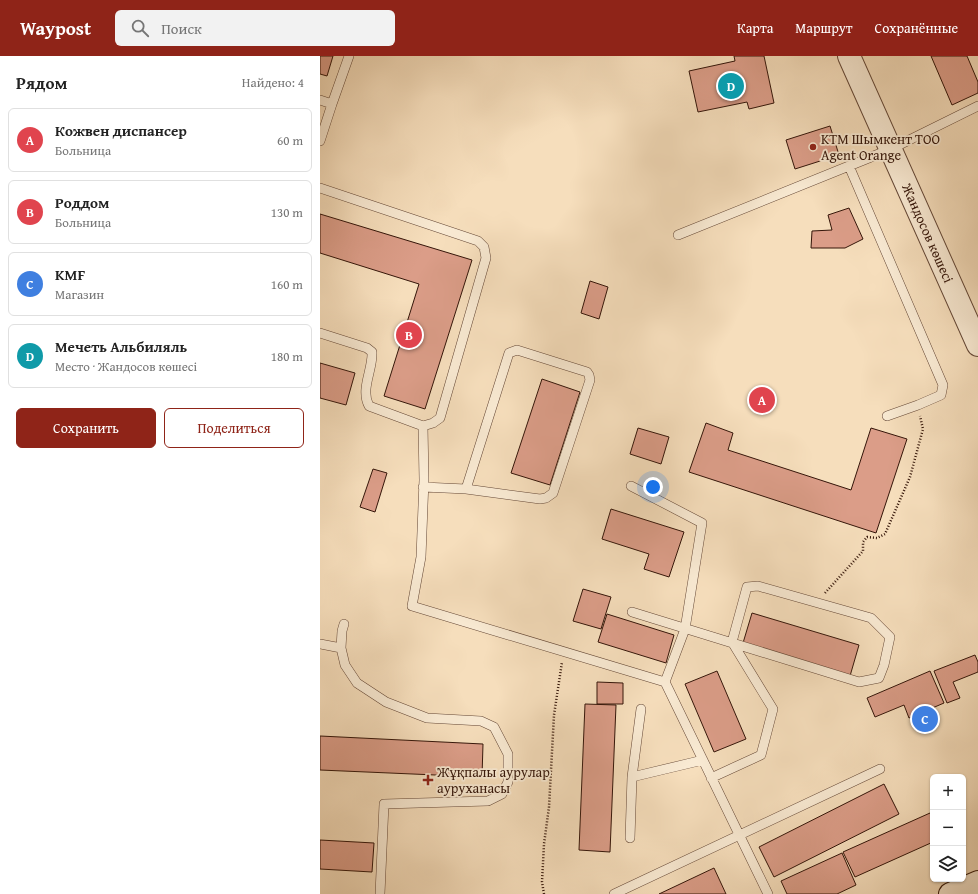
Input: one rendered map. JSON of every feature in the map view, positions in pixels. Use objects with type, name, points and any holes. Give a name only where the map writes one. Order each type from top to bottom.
[{"type":"street","name":"Жандосов көшесі","points":[[849,56],[978,345]]},
{"type":"street","points":[[950,894],[978,882]]},
{"type":"lane","points":[[320,142],[350,56]]},
{"type":"lane","points":[[320,100],[332,104]]},
{"type":"lane","points":[[678,235],[891,149],[978,106]]},
{"type":"lane","points":[[849,166],[943,385],[941,395],[887,416]]},
{"type":"lane","points":[[320,188],[478,241],[484,247],[486,258],[440,418],[433,423],[423,426],[369,406],[366,400],[365,392],[372,359],[372,352],[367,348],[320,333]]},
{"type":"lane","points":[[423,487],[466,489],[540,500],[546,498],[553,493],[590,380],[590,375],[587,372],[517,350],[509,353],[466,489]]},
{"type":"lane","points":[[423,426],[421,557],[412,606],[665,682],[768,894]]},
{"type":"lane","points":[[631,486],[702,523],[686,629],[665,682]]},
{"type":"lane","points":[[632,612],[732,642],[859,682],[879,678],[884,664],[890,637],[871,618],[758,586],[747,587],[732,642],[773,709],[761,755],[711,778]]},
{"type":"lane","points":[[344,624],[341,648],[345,665],[357,683],[386,702],[427,718],[481,721],[494,727],[508,754],[508,782],[502,794],[488,801],[384,804],[380,894]]},
{"type":"lane","points":[[320,644],[341,648]]},
{"type":"lane","points":[[630,838],[632,777],[642,709]]},
{"type":"lane","points":[[632,777],[703,760]]},
{"type":"lane","points":[[614,894],[880,769]]},
{"type":"path","points":[[817,602],[863,551],[863,542],[867,537],[877,538],[885,534],[910,477],[923,429],[918,405]]},
{"type":"path","points":[[544,894],[542,882],[544,844],[551,778],[554,715],[564,652]]},
{"type":"building","points":[[320,56],[333,56],[327,76],[320,74]]},
{"type":"building","points":[[734,56],[764,56],[774,103],[749,109],[747,102],[698,112],[689,71],[735,61]]},
{"type":"building","points":[[931,56],[967,56],[978,82],[978,93],[952,105]]},
{"type":"building","name":"KTM Шымкент ТОО Agent Orange","points":[[830,126],[839,155],[795,169],[786,140]]},
{"type":"building","points":[[849,208],[863,239],[845,248],[811,248],[812,231],[832,230],[828,215]]},
{"type":"building","points":[[320,214],[472,260],[425,409],[384,396],[419,284],[320,253]]},
{"type":"building","points":[[590,281],[608,287],[599,319],[581,313]]},
{"type":"building","points":[[320,363],[355,373],[346,405],[320,398]]},
{"type":"building","points":[[542,379],[580,392],[550,485],[511,473]]},
{"type":"building","points":[[706,423],[733,433],[728,450],[851,490],[871,428],[907,439],[876,533],[689,472]]},
{"type":"building","points":[[638,428],[669,437],[661,464],[630,454]]},
{"type":"building","points":[[373,469],[387,473],[375,512],[360,507]]},
{"type":"building","points":[[611,509],[684,532],[669,577],[644,569],[649,554],[602,539]]},
{"type":"building","points":[[583,589],[611,597],[601,629],[573,621]]},
{"type":"building","points":[[752,613],[859,645],[850,676],[743,643]]},
{"type":"building","points":[[607,614],[674,635],[666,663],[598,642]]},
{"type":"building","points":[[975,655],[978,662],[978,672],[953,682],[960,698],[947,703],[934,671]]},
{"type":"building","points":[[717,671],[746,739],[714,752],[685,684]]},
{"type":"building","points":[[930,671],[944,703],[909,718],[904,705],[875,717],[867,698]]},
{"type":"building","points":[[597,682],[623,683],[623,704],[597,704]]},
{"type":"building","points":[[585,704],[616,705],[610,852],[579,850]]},
{"type":"building","points":[[320,736],[483,744],[482,777],[320,770]]},
{"type":"building","points":[[884,784],[899,814],[774,877],[759,847]]},
{"type":"building","points":[[930,813],[930,843],[855,877],[843,852]]},
{"type":"building","points":[[320,840],[374,843],[372,872],[320,869]]},
{"type":"building","points":[[842,853],[856,885],[837,894],[787,894],[781,881]]},
{"type":"building","points":[[714,868],[726,894],[659,894]]},
{"type":"place","name":"Мечеть Альбиляль","points":[[731,86]]},
{"type":"place","name":"KTM Шымкент ТОО Agent Orange","points":[[813,147]]},
{"type":"place","name":"Роддом","points":[[409,335]]},
{"type":"place","name":"Кожвен диспансер","points":[[762,400]]},
{"type":"place","name":"KMF","points":[[925,719]]},
{"type":"place","name":"Жұқпалы аурулар ауруханасы","points":[[428,780]]}]
